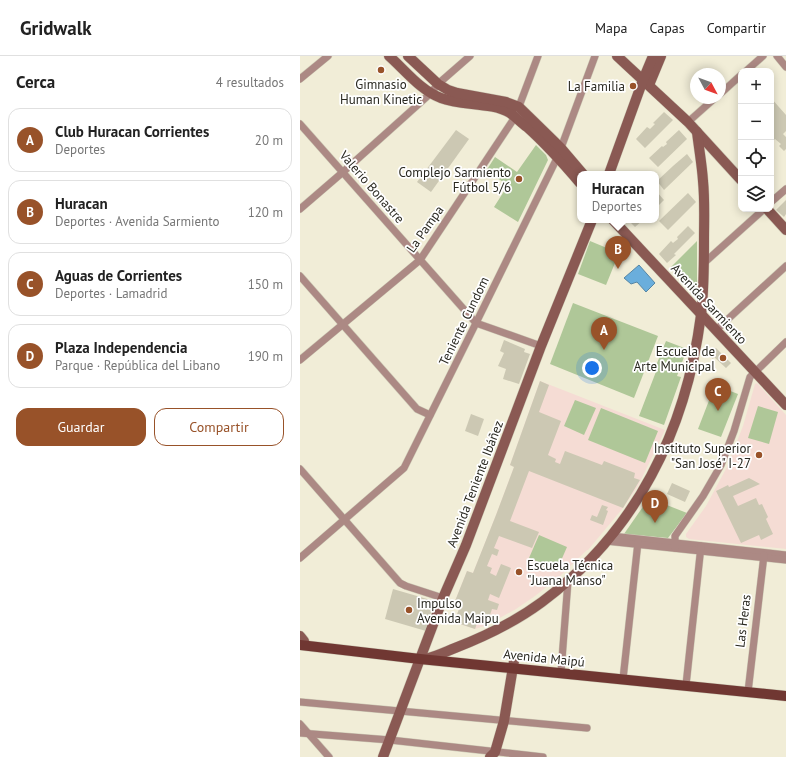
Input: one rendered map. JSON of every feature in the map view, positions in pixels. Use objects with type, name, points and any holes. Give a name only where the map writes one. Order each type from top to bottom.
[{"type":"main road","points":[[389,56],[431,93],[442,99],[503,110],[515,117],[559,152],[580,171]]},
{"type":"main road","points":[[408,56],[438,84],[448,90],[506,102],[519,107],[559,152],[577,179]]},
{"type":"main road","points":[[617,56],[688,122],[738,177]]},
{"type":"main road","points":[[610,171],[646,83],[653,56]]},
{"type":"main road","points":[[646,83],[662,56]]},
{"type":"main road","points":[[437,656],[477,640],[511,623],[530,611],[568,581],[609,539],[633,508],[663,453],[690,375],[701,314],[704,263],[703,181],[698,132]]},
{"type":"main road","points":[[770,212],[786,230]]},
{"type":"main road","name":"Avenida Teniente Ibáñez","points":[[383,757],[443,598],[466,545],[541,346],[591,223]]},
{"type":"main road","name":"Avenida Sarmiento","points":[[616,223],[786,406]]},
{"type":"main road","name":"Avenida Maipú","points":[[301,641],[421,657],[513,664]]},
{"type":"main road","name":"Avenida Maipú","points":[[421,657],[437,656],[686,682],[748,689],[786,696]]},
{"type":"main road","points":[[492,755],[504,721],[513,664]]},
{"type":"main road","name":"Avenida Maipú","points":[[748,689],[786,689]]},
{"type":"street","points":[[300,80],[328,56]]},
{"type":"street","points":[[300,209],[431,93],[438,84],[470,56]]},
{"type":"street","name":"La Pampa","points":[[300,360],[420,260],[515,117],[538,56]]},
{"type":"street","name":"Teniente Cundom","points":[[300,558],[404,468],[559,152],[595,56]]},
{"type":"street","points":[[749,68],[763,56]]},
{"type":"street","points":[[777,56],[786,67]]},
{"type":"street","points":[[726,89],[738,78]]},
{"type":"street","points":[[688,122],[708,104]]},
{"type":"street","name":"Valerio Bonastre","points":[[300,124],[476,323],[541,346]]},
{"type":"street","points":[[774,199],[786,189]]},
{"type":"street","points":[[704,263],[761,212]]},
{"type":"street","points":[[716,330],[786,266]]},
{"type":"street","points":[[300,276],[417,409],[430,415]]},
{"type":"street","points":[[675,546],[675,536],[703,496],[721,465],[734,432],[750,377],[754,371],[786,342]]},
{"type":"street","points":[[300,469],[400,583],[443,598]]},
{"type":"street","points":[[609,539],[701,548],[786,560]]},
{"type":"street","points":[[623,676],[638,542]]},
{"type":"street","points":[[686,682],[701,548]]},
{"type":"street","points":[[763,556],[786,555]]},
{"type":"street","name":"Las Heras","points":[[748,689],[763,556]]},
{"type":"street","points":[[562,670],[568,581]]},
{"type":"street","points":[[300,702],[587,728]]},
{"type":"street","points":[[300,724],[324,755]]},
{"type":"street","points":[[300,733],[390,740],[492,755],[543,757]]},
{"type":"shaded area","points":[[540,381],[665,430],[638,486],[623,508],[588,550],[558,578],[535,596],[516,609],[487,625],[475,629],[454,622],[461,604],[455,601],[467,571],[473,573],[496,515],[514,467],[510,465]]},
{"type":"shaded area","points":[[757,383],[786,415],[786,549],[689,539],[686,537],[686,534],[706,506],[727,467],[743,426],[755,384]]},
{"type":"green space","name":"Complejo Sarmiento Fútbol 5/6","points":[[536,145],[546,155],[548,160],[518,222],[494,207],[508,185],[486,171],[495,157],[517,172]]},
{"type":"green space","points":[[620,239],[630,249],[624,255],[614,245]]},
{"type":"green space","points":[[590,241],[619,253],[606,285],[578,274]]},
{"type":"green space","points":[[697,241],[697,298],[671,267]]},
{"type":"green space","points":[[573,303],[658,336],[634,398],[550,364]]},
{"type":"green space","points":[[666,341],[687,349],[677,376],[681,377],[664,425],[639,416],[657,369],[655,368]]},
{"type":"green space","points":[[715,385],[738,394],[721,437],[698,429]]},
{"type":"green space","points":[[575,400],[596,408],[584,435],[564,426]]},
{"type":"green space","points":[[758,406],[778,412],[769,444],[748,438]]},
{"type":"green space","points":[[601,408],[658,431],[645,463],[588,440]]},
{"type":"green space","points":[[649,498],[687,513],[668,538],[624,534]]},
{"type":"green space","points":[[539,535],[567,547],[557,570],[529,558]]},
{"type":"water","points":[[639,265],[655,283],[646,292],[637,282],[631,284],[624,278]]},
{"type":"building","points":[[774,101],[786,115],[786,131],[783,134],[786,137],[786,149],[784,151],[779,146],[781,144],[775,139],[774,140]]},
{"type":"building","points":[[664,112],[673,120],[645,148],[636,139],[647,127],[650,129],[655,124],[653,123]]},
{"type":"building","points":[[456,130],[469,139],[431,192],[417,182]]},
{"type":"building","points":[[679,130],[687,139],[658,167],[649,158],[662,146],[663,147],[667,144],[666,142]]},
{"type":"building","points":[[687,154],[693,162],[664,190],[659,184],[659,179]]},
{"type":"building","points":[[688,193],[696,202],[668,230],[659,221]]},
{"type":"building","points":[[659,194],[664,200],[659,205]]},
{"type":"building","points":[[786,200],[786,214],[784,217],[776,210]]},
{"type":"building","points":[[631,223],[640,223],[635,227]]},
{"type":"building","points":[[688,226],[695,233],[667,263],[659,254],[671,241],[673,243],[678,239],[677,237]]},
{"type":"building","points":[[504,340],[525,349],[524,352],[530,354],[519,384],[503,379],[506,369],[498,366],[504,353],[500,351]]},
{"type":"building","name":"Escuela de Arte Municipal","points":[[707,348],[712,352],[716,348],[731,363],[726,368],[714,357],[713,359],[704,351]]},
{"type":"building","points":[[540,381],[549,385],[539,412],[561,421],[548,455],[556,459],[555,462],[560,464],[565,451],[602,465],[604,461],[635,473],[634,478],[640,480],[623,508],[529,471],[510,521],[539,532],[532,548],[499,536],[494,548],[499,550],[497,556],[492,554],[487,566],[492,568],[490,573],[496,576],[501,564],[511,568],[499,598],[490,594],[488,600],[499,604],[497,610],[492,609],[488,621],[479,618],[475,629],[454,622],[461,604],[455,601],[467,571],[473,573],[496,515],[514,467],[510,465]]},
{"type":"building","points":[[471,414],[484,419],[478,436],[465,431]]},
{"type":"building","points":[[749,478],[760,484],[733,496],[738,506],[756,498],[759,505],[762,504],[768,517],[766,519],[773,534],[761,540],[759,535],[741,543],[716,491]]},
{"type":"building","points":[[672,483],[690,491],[685,502],[667,494]]},
{"type":"building","points":[[602,505],[608,507],[603,525],[590,520],[592,515],[597,517]]},
{"type":"building","name":"Impulso Avenida Maipu","points":[[393,589],[434,601],[426,631],[385,619]]},
{"type":"place","name":"Gimnasio Human Kinetic","points":[[381,70]]},
{"type":"place","name":"La Familia","points":[[633,86]]},
{"type":"place","name":"Complejo Sarmiento Fútbol 5/6","points":[[519,179]]},
{"type":"place","name":"Huracan","points":[[618,269]]},
{"type":"place","name":"Club Huracan Corrientes","points":[[604,350]]},
{"type":"place","name":"Escuela de Arte Municipal","points":[[723,358]]},
{"type":"place","name":"Aguas de Corrientes","points":[[718,411]]},
{"type":"place","name":"Instituto Superior \"San José\" I-27","points":[[759,455]]},
{"type":"place","name":"Plaza Independencia","points":[[655,523]]},
{"type":"place","name":"Escuela Técnica \"Juana Manso\"","points":[[519,572]]},
{"type":"place","name":"Impulso Avenida Maipu","points":[[409,610]]}]
